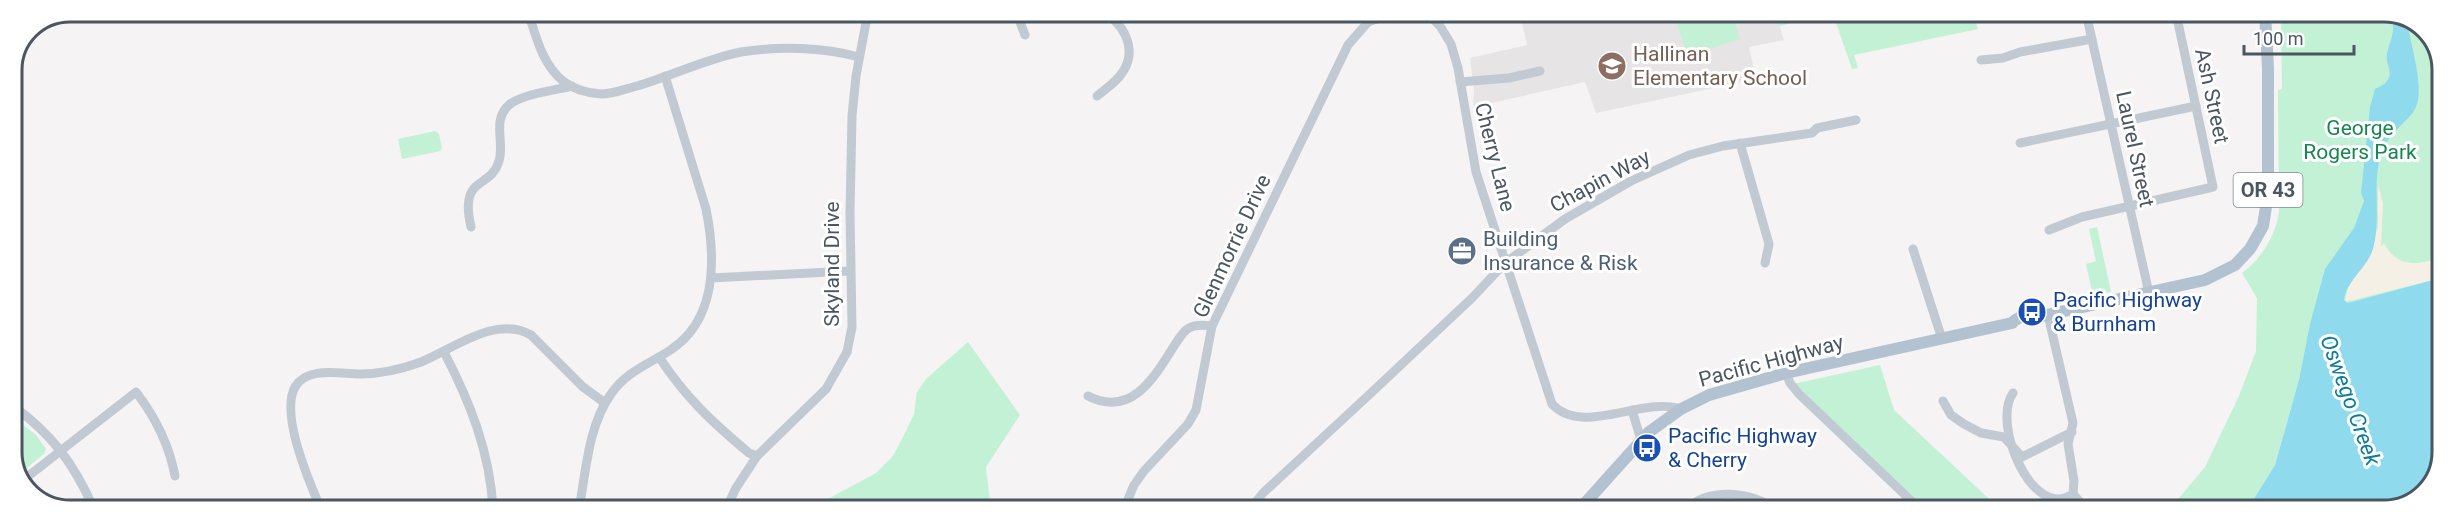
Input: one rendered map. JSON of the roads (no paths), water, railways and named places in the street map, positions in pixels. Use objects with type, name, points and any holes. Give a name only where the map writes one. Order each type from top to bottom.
[{"type":"main road","name":"Pacific Highway","points":[[1588,500],[1641,440],[1681,409],[1723,390],[1786,373],[2012,323],[2017,326],[2039,321],[2045,316],[2205,280],[2226,271],[2250,249],[2260,232],[2266,215],[2268,68],[2265,22]]},
{"type":"street","points":[[531,22],[543,56],[556,74],[572,86],[590,93],[610,93],[724,57],[760,50],[829,51],[859,57]]},
{"type":"street","name":"Skyland Drive","points":[[730,500],[757,456],[826,389],[847,351],[852,327],[850,271],[852,116],[866,22]]},
{"type":"street","points":[[1020,22],[1025,35]]},
{"type":"street","points":[[1097,96],[1116,81],[1124,70],[1129,48],[1124,32],[1116,22]]},
{"type":"street","name":"Glenmorrie Drive","points":[[1128,500],[1134,485],[1144,471],[1188,424],[1196,410],[1212,326],[1348,45],[1368,22]]},
{"type":"street","name":"Cherry Lane","points":[[1435,22],[1447,35],[1454,54],[1471,153],[1552,404],[1560,412],[1573,417],[1672,406],[1681,409]]},
{"type":"street","name":"Laurel Street","points":[[2088,22],[2149,293]]},
{"type":"street","name":"Ash Street","points":[[2129,208],[2212,187],[2178,22]]},
{"type":"street","points":[[1981,60],[2003,58],[2020,52],[2092,39]]},
{"type":"street","points":[[1460,82],[1509,78],[1540,71]]},
{"type":"street","points":[[581,500],[593,435],[605,403],[629,373],[659,357],[691,333],[702,311],[711,278],[710,230],[706,209],[665,76]]},
{"type":"street","points":[[471,227],[468,205],[472,191],[492,172],[499,161],[498,129],[500,118],[508,106],[519,100],[572,86]]},
{"type":"street","points":[[2020,143],[2196,106]]},
{"type":"street","name":"Chapin Way","points":[[1258,500],[1506,263],[1565,219],[1631,181],[1689,155],[1740,143],[1812,134],[1816,128],[1856,120]]},
{"type":"street","points":[[1740,143],[1769,244],[1765,263]]},
{"type":"street","points":[[461,187],[472,191]]},
{"type":"street","points":[[2049,230],[2082,217],[2129,208]]},
{"type":"street","points":[[1913,249],[1942,339]]},
{"type":"street","points":[[711,278],[850,271]]},
{"type":"street","points":[[2045,316],[2073,423],[2068,444],[2074,481],[2073,494],[2078,500]]},
{"type":"street","points":[[1088,396],[1102,402],[1112,403],[1132,398],[1145,387],[1182,333],[1195,325],[1212,326]]},
{"type":"street","points":[[317,500],[306,472],[290,409],[295,387],[309,376],[329,372],[361,374],[397,370],[506,327],[523,330],[544,345],[588,392],[605,403]]},
{"type":"street","points":[[444,352],[468,400],[481,438],[489,468],[492,500]]},
{"type":"street","points":[[659,357],[704,415],[748,453],[757,456]]},
{"type":"street","points":[[1786,373],[1790,384],[1799,394],[1911,500]]},
{"type":"street","points":[[29,475],[136,392],[161,430],[175,476]]},
{"type":"street","points":[[2013,393],[2007,402],[2006,419],[2011,444],[2028,480],[2046,498],[2052,500]]},
{"type":"street","points":[[1943,401],[1951,415],[1981,433],[2002,436],[2019,456],[2025,457],[2072,432]]},
{"type":"street","points":[[1632,410],[1641,440]]},
{"type":"street","points":[[23,413],[33,420],[61,450],[81,480],[90,500]]},
{"type":"street","points":[[2065,500],[2073,494]]},
{"type":"street","points":[[1698,500],[1743,495],[1759,500]]},
{"type":"water","name":"Oswego Creek","points":[[2393,24],[2408,29],[2417,68],[2419,94],[2412,114],[2392,135],[2381,154],[2377,173],[2376,227],[2373,249],[2349,286],[2344,300],[2348,303],[2432,281],[2431,461],[2425,476],[2415,488],[2390,499],[2253,500],[2275,465],[2299,380],[2310,324],[2325,269],[2354,228],[2364,201],[2361,193],[2370,107],[2375,89],[2389,78],[2387,54]]},
{"type":"place","name":"Hallinan Elementary School","points":[[1612,66]]},
{"type":"place","name":"Building Insurance & Risk","points":[[1462,251]]},
{"type":"place","name":"Pacific Highway & Burnham","points":[[2032,312]]},
{"type":"place","name":"Pacific Highway & Cherry","points":[[1647,448]]},
{"type":"park label","name":"George Rogers Park","points":[[2360,140]]}]
